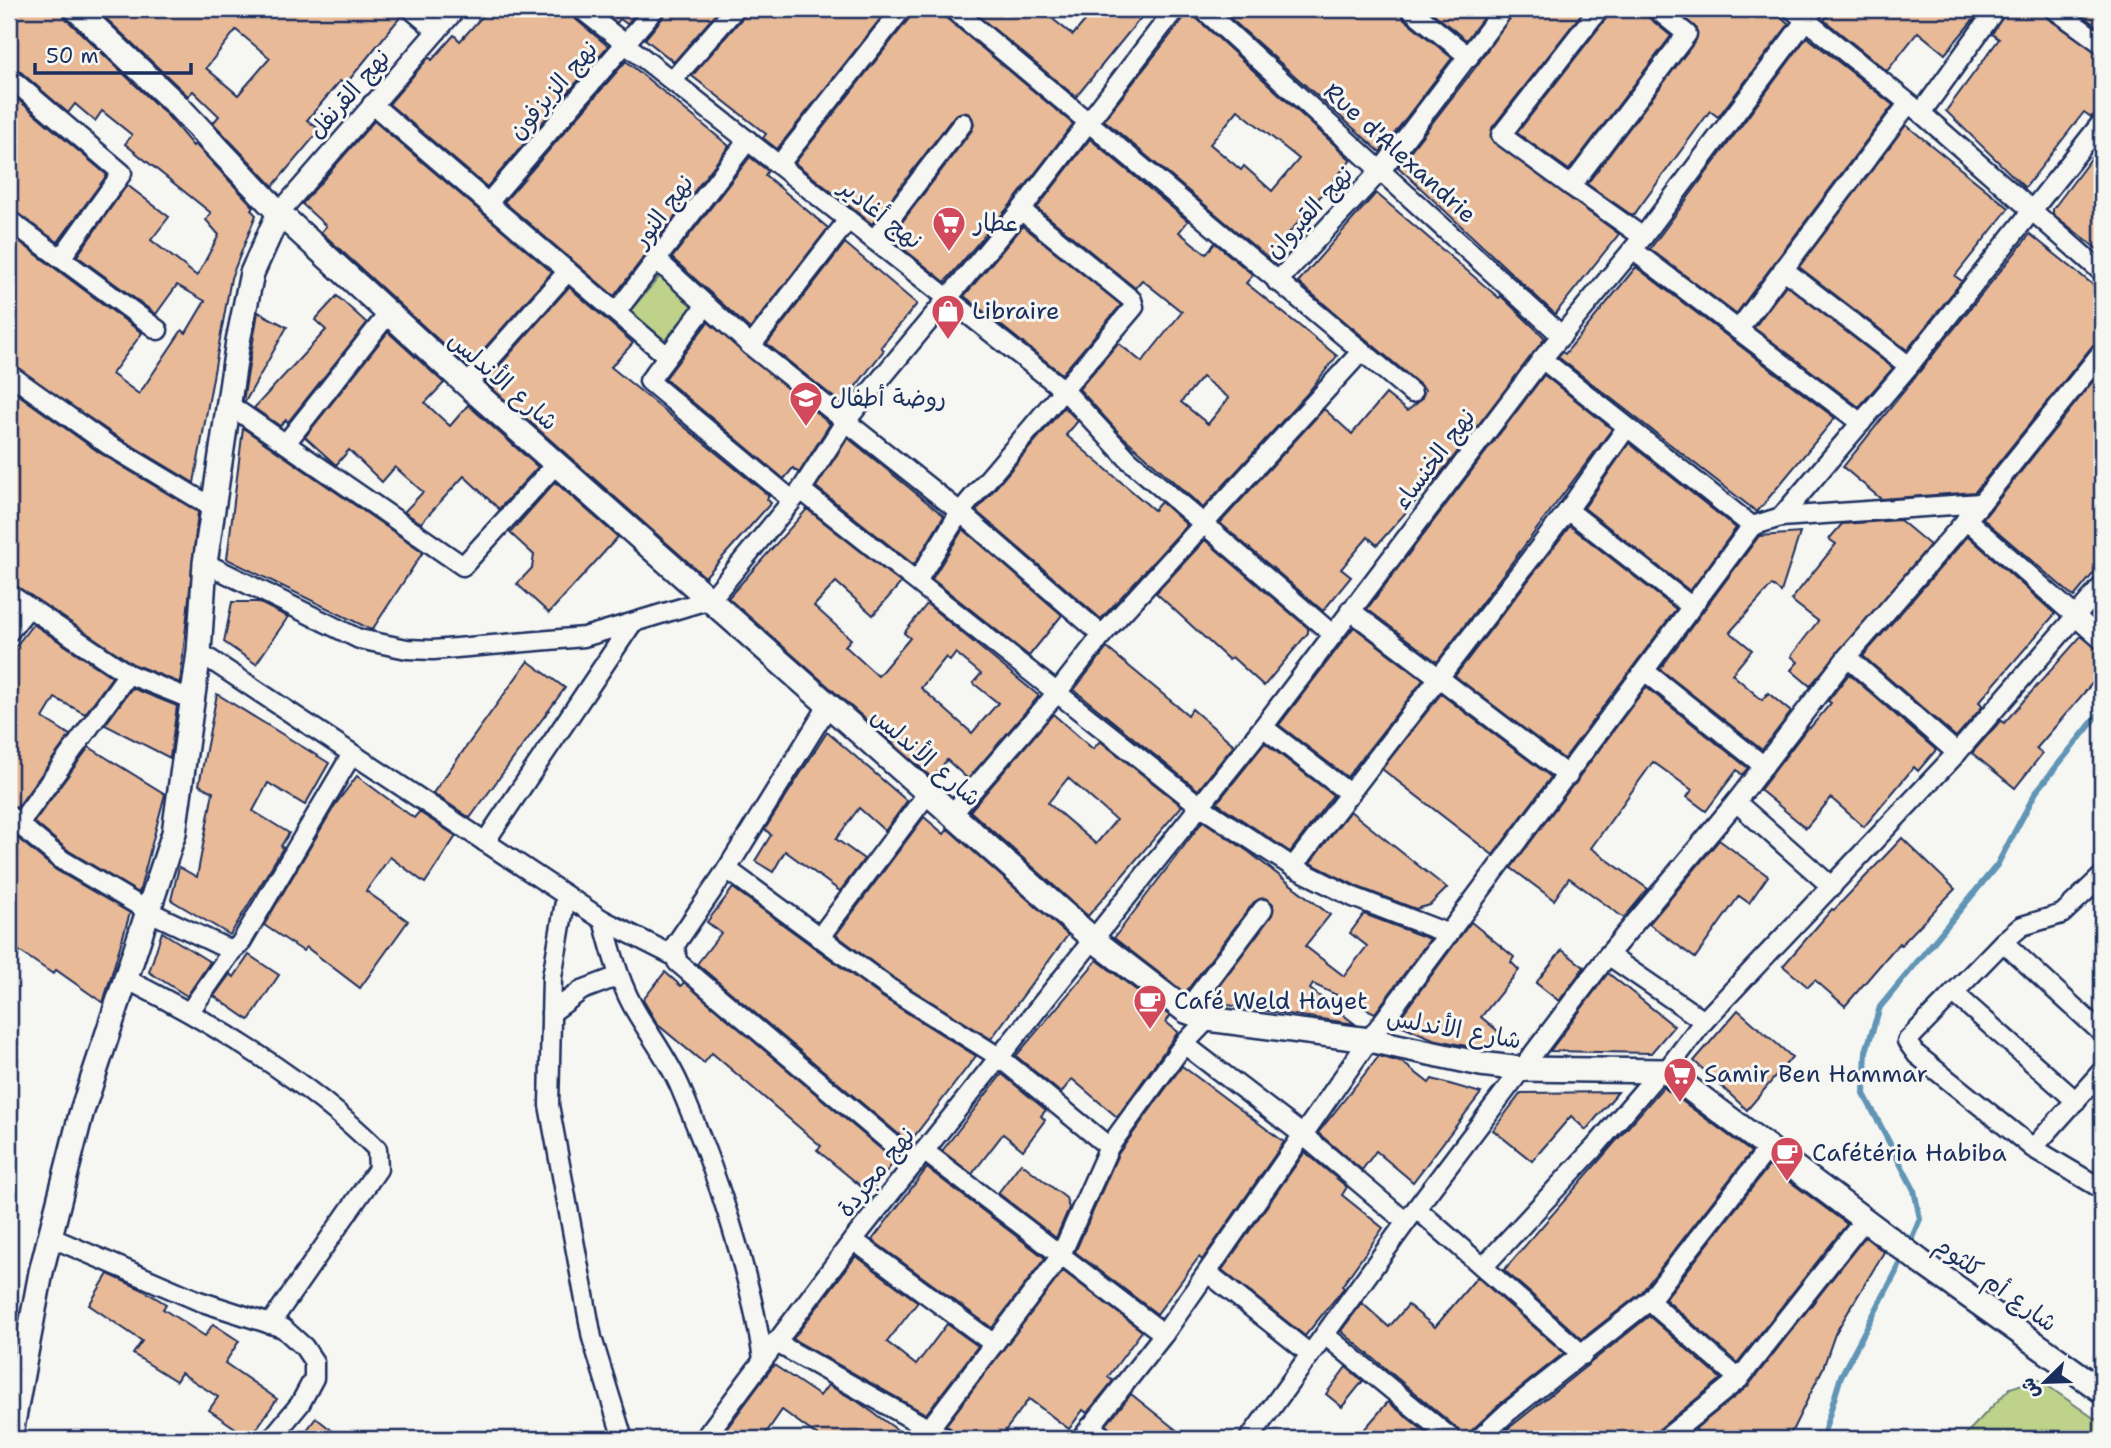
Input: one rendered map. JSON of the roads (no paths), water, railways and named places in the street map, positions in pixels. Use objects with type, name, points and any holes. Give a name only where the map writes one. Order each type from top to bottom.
[{"type":"street","name":"شارع الأندلس","points":[[76,9],[177,105],[279,213],[388,314],[1094,940],[1186,1011],[1208,1019],[1369,1040],[1521,1069],[1663,1070]]},
{"type":"street","points":[[411,9],[437,31]]},
{"type":"street","name":"نهج القرنفل","points":[[279,213],[457,9]]},
{"type":"street","name":"نهج أغادير","points":[[581,9],[1065,390],[1129,460],[1331,633]]},
{"type":"street","name":"نهج الزيزفون","points":[[488,203],[655,9]]},
{"type":"street","points":[[672,81],[735,9]]},
{"type":"street","points":[[779,165],[902,9]]},
{"type":"street","points":[[953,9],[1412,393]]},
{"type":"street","points":[[205,563],[359,639],[407,649],[516,644],[584,637],[711,599],[797,495],[845,422],[950,298],[1175,9]]},
{"type":"street","name":"Rue d'Alexandrie","points":[[1203,9],[1382,169],[1562,336]]},
{"type":"street","points":[[1410,9],[1469,57]]},
{"type":"street","name":"نهج القيروان","points":[[1277,282],[1382,169],[1504,9]]},
{"type":"street","points":[[1599,9],[1501,135],[1571,186],[1738,330],[1861,423]]},
{"type":"street","points":[[1571,186],[1687,34],[1656,9]]},
{"type":"street","points":[[1738,330],[1783,269],[1996,9]]},
{"type":"street","points":[[2054,9],[2102,44]]},
{"type":"street","points":[[1804,12],[2102,272]]},
{"type":"street","name":"نهج الخنساء","points":[[1094,940],[1263,727],[1331,633],[1542,359],[1638,243],[1804,12]]},
{"type":"street","points":[[9,77],[122,173],[61,258]]},
{"type":"street","points":[[372,104],[667,356]]},
{"type":"street","points":[[874,240],[963,122]]},
{"type":"street","points":[[1781,517],[1909,366],[2102,122]]},
{"type":"street","name":"نهج النور","points":[[617,311],[748,140]]},
{"type":"street","points":[[916,581],[960,512],[1133,310],[1134,303],[1021,209]]},
{"type":"street","points":[[10,1439],[50,1237],[82,1114],[174,833],[199,652],[212,507],[228,404],[252,272],[279,213]]},
{"type":"street","points":[[9,220],[158,330]]},
{"type":"street","points":[[751,346],[848,220]]},
{"type":"street","points":[[657,260],[751,346],[960,512],[1102,635]]},
{"type":"street","points":[[1783,269],[1909,366]]},
{"type":"street","points":[[467,385],[568,271]]},
{"type":"street","points":[[706,305],[649,381],[797,495],[916,581],[1200,806],[1293,867],[1353,897],[1449,934]]},
{"type":"street","points":[[286,443],[388,314]]},
{"type":"street","points":[[952,814],[1056,694],[1102,635],[1360,352]]},
{"type":"street","points":[[1249,1439],[1608,955],[1736,802],[1847,657],[1981,503],[2102,352]]},
{"type":"street","points":[[1542,359],[1752,526]]},
{"type":"street","points":[[9,374],[107,444],[212,507]]},
{"type":"street","points":[[228,404],[463,566],[557,463]]},
{"type":"street","points":[[1293,867],[1568,510],[1627,427]]},
{"type":"street","points":[[1105,1439],[1085,1433],[1164,1334],[1369,1040],[1646,672],[1752,526],[1781,517],[1981,503]]},
{"type":"street","points":[[1568,510],[1692,607]]},
{"type":"street","points":[[1966,519],[2102,640]]},
{"type":"street","points":[[1484,1266],[1595,1147],[1704,1021],[1957,752],[2078,617],[2102,586]]},
{"type":"street","points":[[9,594],[128,674],[193,700]]},
{"type":"street","points":[[9,632],[29,607]]},
{"type":"street","points":[[1350,610],[1568,776]]},
{"type":"street","points":[[485,842],[631,625]]},
{"type":"street","points":[[199,652],[603,920],[674,956],[689,973],[920,1157],[1164,1334]]},
{"type":"street","points":[[1847,657],[1957,752]]},
{"type":"street","points":[[1646,672],[1764,766]]},
{"type":"street","points":[[128,674],[14,820],[62,860],[148,911],[232,951]]},
{"type":"street","points":[[674,956],[675,945],[727,869],[828,706]]},
{"type":"street","points":[[1263,727],[1350,794]]},
{"type":"street","points":[[190,1011],[232,951],[240,944],[352,754]]},
{"type":"street","points":[[819,938],[927,794]]},
{"type":"street","points":[[1736,802],[1832,887]]},
{"type":"street","points":[[727,869],[889,988],[999,1057],[1109,1147]]},
{"type":"street","points":[[2102,876],[2062,914],[2022,926],[1910,1035],[1910,1047],[2034,1148],[2102,1189]]},
{"type":"street","points":[[566,896],[552,977],[549,1105],[592,1338],[623,1439]]},
{"type":"street","points":[[1186,1011],[1263,909]]},
{"type":"street","points":[[603,920],[619,976],[637,1014],[666,1058],[681,1089],[740,1257],[756,1310],[763,1359]]},
{"type":"street","name":"نهج مجردة","points":[[707,1438],[775,1342],[853,1240],[1094,940]]},
{"type":"street","points":[[2003,942],[2102,1033]]},
{"type":"street","points":[[1608,955],[1704,1021]]},
{"type":"street","points":[[551,1013],[582,989],[619,976]]},
{"type":"street","points":[[126,979],[190,1011],[345,1117],[377,1149],[378,1169],[270,1324]]},
{"type":"street","points":[[1954,993],[2076,1101]]},
{"type":"street","points":[[929,1429],[1060,1257],[1109,1147],[1184,1044],[1208,1019]]},
{"type":"street","points":[[1184,1044],[1412,1216],[1484,1266],[1583,1355]]},
{"type":"street","points":[[1663,1070],[1770,1146],[1864,1219],[1739,1379],[1665,1439]]},
{"type":"street","points":[[2034,1148],[2102,1071]]},
{"type":"street","points":[[1479,1439],[1508,1412],[1649,1301],[1770,1146]]},
{"type":"street","name":"شارع أم كلثوم","points":[[1864,1219],[2102,1391]]},
{"type":"street","points":[[50,1237],[172,1290],[283,1328],[304,1347],[314,1362],[314,1378],[300,1404],[271,1439]]},
{"type":"street","points":[[853,1240],[994,1344]]},
{"type":"street","points":[[1208,1273],[1310,1354]]},
{"type":"street","points":[[1649,1301],[1739,1379]]},
{"type":"street","points":[[1325,1335],[1452,1439]]},
{"type":"street","points":[[775,1342],[947,1439]]},
{"type":"waterway","points":[[1908,1247],[1920,1219],[1914,1190],[1864,1094],[1866,1051],[1880,1007],[1997,865],[2036,792],[2102,710]]},
{"type":"waterway","points":[[1822,1439],[1841,1376],[1904,1257]]},
{"type":"place","name":"عطار","points":[[949,253]]},
{"type":"place","name":"Libraire","points":[[948,341]]},
{"type":"place","name":"روضة أطفال","points":[[806,428]]},
{"type":"place","name":"Café Weld Hayet","points":[[1150,1031]]},
{"type":"place","name":"Samir Ben Hammar","points":[[1680,1104]]},
{"type":"place","name":"Cafétéria Habiba","points":[[1787,1183]]}]
